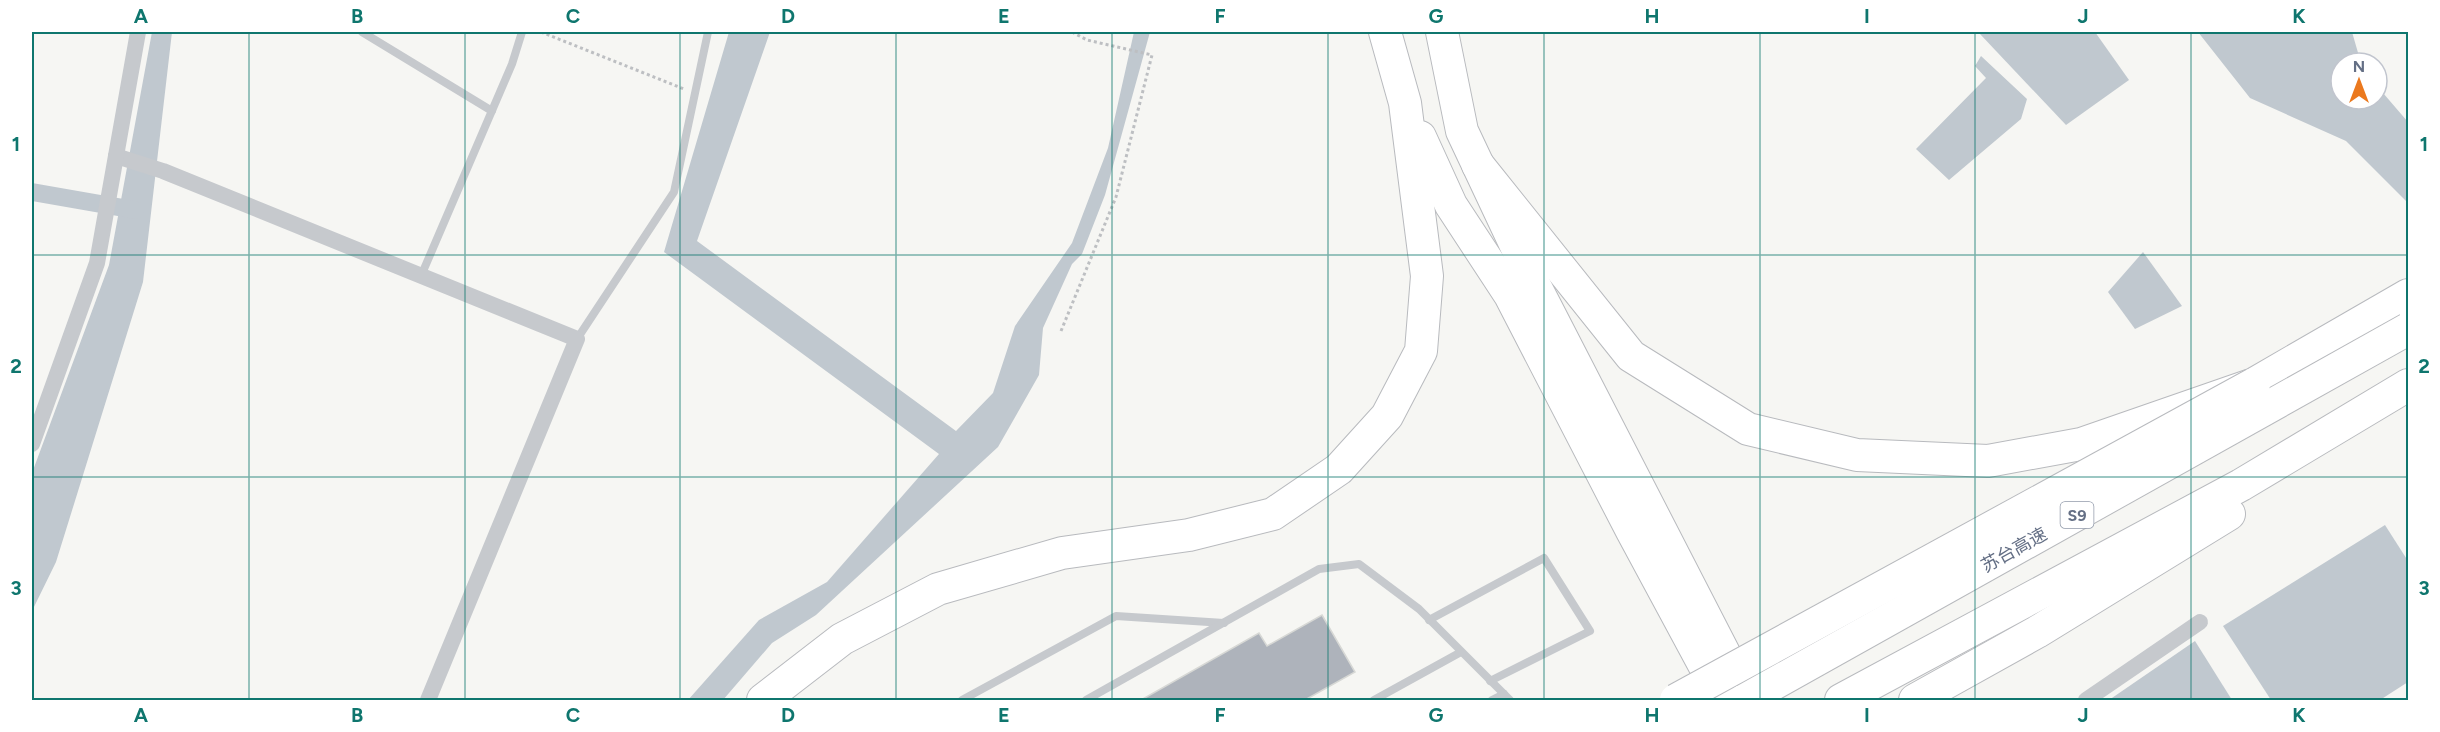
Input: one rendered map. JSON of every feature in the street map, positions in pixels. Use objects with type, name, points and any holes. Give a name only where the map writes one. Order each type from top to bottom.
[{"type":"highway","points":[[1385,32],[1405,103],[1450,205],[1510,295],[1632,531],[1723,700]]},
{"type":"highway","points":[[1442,32],[1462,131],[1535,286],[1747,700]]},
{"type":"highway","points":[[763,700],[842,639],[938,589],[1062,553],[1190,536],[1273,514],[1339,469],[1387,416],[1421,351],[1427,276],[1405,103]]},
{"type":"highway","points":[[1478,165],[1630,356],[1748,429],[1857,455],[1988,460],[2081,444],[2254,384]]},
{"type":"highway","points":[[1676,700],[2254,384],[2409,295]]},
{"type":"highway","name":"苏台高速","points":[[1747,700],[2409,329]]},
{"type":"highway","points":[[1841,700],[2241,485],[2409,385]]},
{"type":"highway","points":[[1915,700],[2047,626],[2262,493],[2409,397]]},
{"type":"street","points":[[32,444],[97,263],[138,32]]},
{"type":"street","points":[[116,156],[163,171],[577,339],[428,700]]},
{"type":"street","points":[[2086,700],[2200,622]]},
{"type":"lane","points":[[362,32],[492,111]]},
{"type":"lane","points":[[421,276],[512,64],[522,32]]},
{"type":"lane","points":[[577,339],[674,192],[708,32]]},
{"type":"lane","points":[[1430,620],[1544,558],[1590,631],[1490,681]]},
{"type":"lane","points":[[1086,700],[1319,569],[1359,564],[1419,609],[1507,697]]},
{"type":"lane","points":[[962,700],[1116,616],[1224,623]]},
{"type":"lane","points":[[1374,700],[1461,652]]},
{"type":"lane","points":[[1492,700],[1507,697]]},
{"type":"path","points":[[541,32],[694,93]]},
{"type":"path","points":[[1061,331],[1116,197],[1152,55],[1087,40],[1072,32]]},
{"type":"shaded area","points":[[152,32],[172,32],[143,282],[56,562],[32,611],[32,473],[109,265]]},
{"type":"shaded area","points":[[729,32],[770,32],[697,241],[956,431],[993,393],[1015,326],[1072,243],[1108,148],[1134,32],[1150,32],[1105,195],[1082,254],[1072,264],[1043,328],[1039,375],[998,447],[816,615],[772,643],[723,700],[688,700],[759,620],[827,582],[939,454],[664,252]]},
{"type":"shaded area","points":[[1983,32],[2095,32],[2129,80],[2066,125],[1980,34]]},
{"type":"shaded area","points":[[2198,32],[2352,32],[2358,51],[2329,51],[2329,111],[2389,111],[2389,100],[2408,122],[2408,203],[2346,141],[2250,98]]},
{"type":"shaded area","points":[[1981,56],[2027,99],[2021,119],[1949,180],[1916,149],[1986,78],[1975,66]]},
{"type":"shaded area","points":[[2143,252],[2182,306],[2135,329],[2108,292]]},
{"type":"shaded area","points":[[2385,525],[2408,561],[2408,682],[2380,700],[2271,700],[2223,626]]},
{"type":"shaded area","points":[[2195,641],[2232,700],[2109,700]]},
{"type":"building","points":[[1322,615],[1355,672],[1305,700],[1141,700],[1259,633],[1267,646]]},
{"type":"waterway","points":[[32,192],[135,210]]}]
